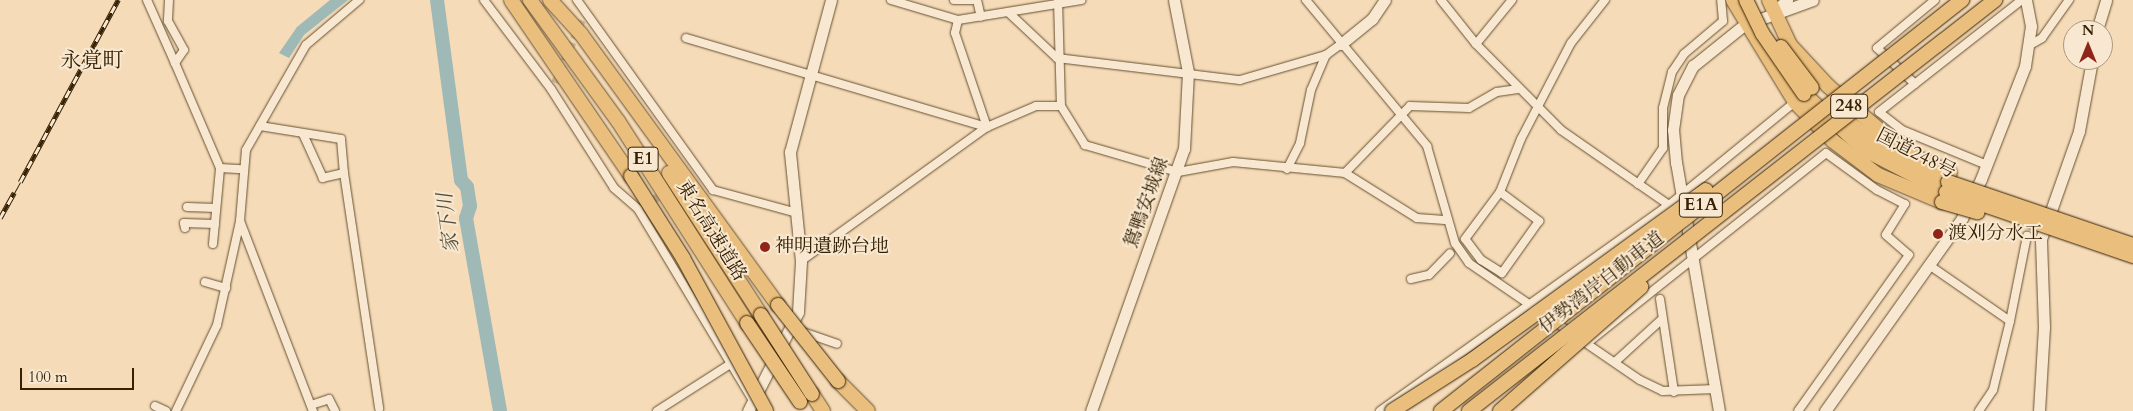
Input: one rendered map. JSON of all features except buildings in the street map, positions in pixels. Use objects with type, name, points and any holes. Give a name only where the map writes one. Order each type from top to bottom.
[{"type":"highway","points":[[511,0],[631,176],[777,411]]},
{"type":"highway","name":"東名高速道路","points":[[530,0],[618,121],[748,323],[806,402],[823,411]]},
{"type":"highway","points":[[550,0],[581,34],[778,305],[863,411]]},
{"type":"highway","name":"東名高速道路","points":[[550,0],[646,138],[761,315],[806,402]]},
{"type":"highway","name":"248","points":[[1733,0],[1744,25],[1804,95]]},
{"type":"highway","name":"国道248号","points":[[1746,0],[1762,33],[1804,95],[1865,150],[1946,188],[2037,223],[2133,256]]},
{"type":"highway","name":"国道248号","points":[[1756,0],[1804,95]]},
{"type":"highway","name":"伊勢湾岸自動車道","points":[[1441,411],[1962,0]]},
{"type":"highway","name":"伊勢湾岸自動車道","points":[[1469,411],[1995,0]]},
{"type":"highway","name":"248","points":[[1771,6],[1790,45],[1862,118],[1904,151],[1946,188],[2000,193],[2004,200],[2133,245]]},
{"type":"highway","points":[[1404,411],[1857,82]]},
{"type":"highway","points":[[1500,411],[1705,226]]},
{"type":"highway","points":[[683,258],[766,411]]},
{"type":"highway","points":[[1392,411],[1472,360]]},
{"type":"highway","points":[[838,380],[868,411]]},
{"type":"street","points":[[147,0],[220,168],[213,244]]},
{"type":"street","points":[[169,0],[168,21],[184,50],[175,63]]},
{"type":"street","points":[[176,411],[217,325],[240,221],[242,169],[246,150],[306,45],[359,0]]},
{"type":"street","points":[[484,0],[553,86],[614,188],[640,208],[753,408]]},
{"type":"street","points":[[577,0],[586,16],[698,172],[713,190],[794,212]]},
{"type":"street","points":[[753,408],[791,328],[802,290],[801,261],[794,212],[790,152],[831,0]]},
{"type":"street","points":[[891,0],[958,20],[1058,1],[1081,0]]},
{"type":"street","points":[[954,0],[973,0]]},
{"type":"street","points":[[977,0],[981,17]]},
{"type":"street","name":"鴛鴨安城線","points":[[1092,411],[1178,172],[1184,149],[1188,72],[1174,0]]},
{"type":"street","points":[[1306,0],[1398,115],[1427,146],[1455,243],[1469,263],[1656,388],[1674,392],[1716,389]]},
{"type":"street","points":[[1008,12],[1061,58],[1251,79],[1326,55],[1372,19],[1385,0]]},
{"type":"street","points":[[1441,0],[1476,44],[1518,89],[1561,130],[1669,205]]},
{"type":"street","points":[[1476,44],[1512,0]]},
{"type":"street","points":[[1500,192],[1539,221],[1502,273],[1481,260],[1465,239],[1500,192],[1537,107],[1571,43],[1605,0]]},
{"type":"street","points":[[1638,184],[1663,148],[1663,108],[1672,72],[1694,43],[1723,22],[1721,0]]},
{"type":"street","points":[[1719,411],[1696,255],[1683,194],[1673,130],[1678,95],[1693,66],[1771,6],[1787,0]]},
{"type":"street","points":[[1771,6],[1813,0]]},
{"type":"street","points":[[1915,84],[1876,48],[1936,0]]},
{"type":"street","points":[[1986,166],[1881,117],[1879,112],[2022,0]]},
{"type":"street","points":[[1825,411],[1962,218],[1986,166],[2030,45],[2026,0]]},
{"type":"street","points":[[2030,45],[2042,38],[2069,0]]},
{"type":"street","points":[[2100,20],[2106,0]]},
{"type":"street","points":[[1058,1],[1061,106],[1085,144],[1178,172],[1232,162],[1287,169],[1345,173],[1417,218],[1448,220]]},
{"type":"street","points":[[958,20],[955,33],[987,127]]},
{"type":"street","points":[[686,38],[809,76],[987,127]]},
{"type":"street","points":[[1287,169],[1300,143],[1311,90],[1326,55]]},
{"type":"street","points":[[2040,411],[2044,327],[2041,239],[2080,131],[2090,70]]},
{"type":"street","points":[[1345,173],[1398,115],[1410,106],[1470,108],[1497,92],[1518,89]]},
{"type":"street","points":[[1380,411],[1532,306],[1669,205],[1804,95]]},
{"type":"street","points":[[801,261],[987,127],[1036,106],[1061,106]]},
{"type":"street","points":[[260,126],[341,140],[344,173],[379,408]]},
{"type":"street","points":[[302,134],[323,178],[344,173]]},
{"type":"street","points":[[1508,411],[1587,343],[1826,153],[1876,190],[1905,204],[1886,235],[1909,255],[1798,411]]},
{"type":"street","points":[[220,168],[242,169]]},
{"type":"street","points":[[688,179],[698,172]]},
{"type":"street","points":[[187,206],[216,208]]},
{"type":"street","points":[[240,221],[312,408],[329,399],[336,411]]},
{"type":"street","points":[[184,228],[184,223],[215,224]]},
{"type":"street","points":[[1979,411],[1994,390],[2027,236]]},
{"type":"street","points":[[1411,280],[1430,275],[1450,253]]},
{"type":"street","points":[[1929,265],[2010,320]]},
{"type":"street","points":[[205,282],[226,288]]},
{"type":"street","points":[[1660,299],[1661,320],[1674,392]]},
{"type":"street","points":[[1615,362],[1661,320]]},
{"type":"street","points":[[791,328],[837,344]]},
{"type":"street","points":[[657,411],[730,365]]},
{"type":"street","points":[[156,406],[166,411]]},
{"type":"water","points":[[330,0],[348,0],[304,35],[289,58],[279,53],[297,27]]},
{"type":"waterway","name":"家下川","points":[[437,0],[461,180],[467,187],[470,206],[466,218],[500,411]]},
{"type":"tunnel","points":[[555,83],[583,18]]},
{"type":"tunnel","points":[[641,207],[665,193]]},
{"type":"tram line","points":[[14,193],[20,182]]},
{"type":"railway","points":[[20,182],[118,0]]},
{"type":"railway","points":[[0,218],[14,193]]},
{"type":"place","name":"渡刈分水工","points":[[1938,234]]},
{"type":"place","name":"神明遺跡台地","points":[[765,247]]},
{"type":"district","name":"永覚町","points":[[92,61]]}]
